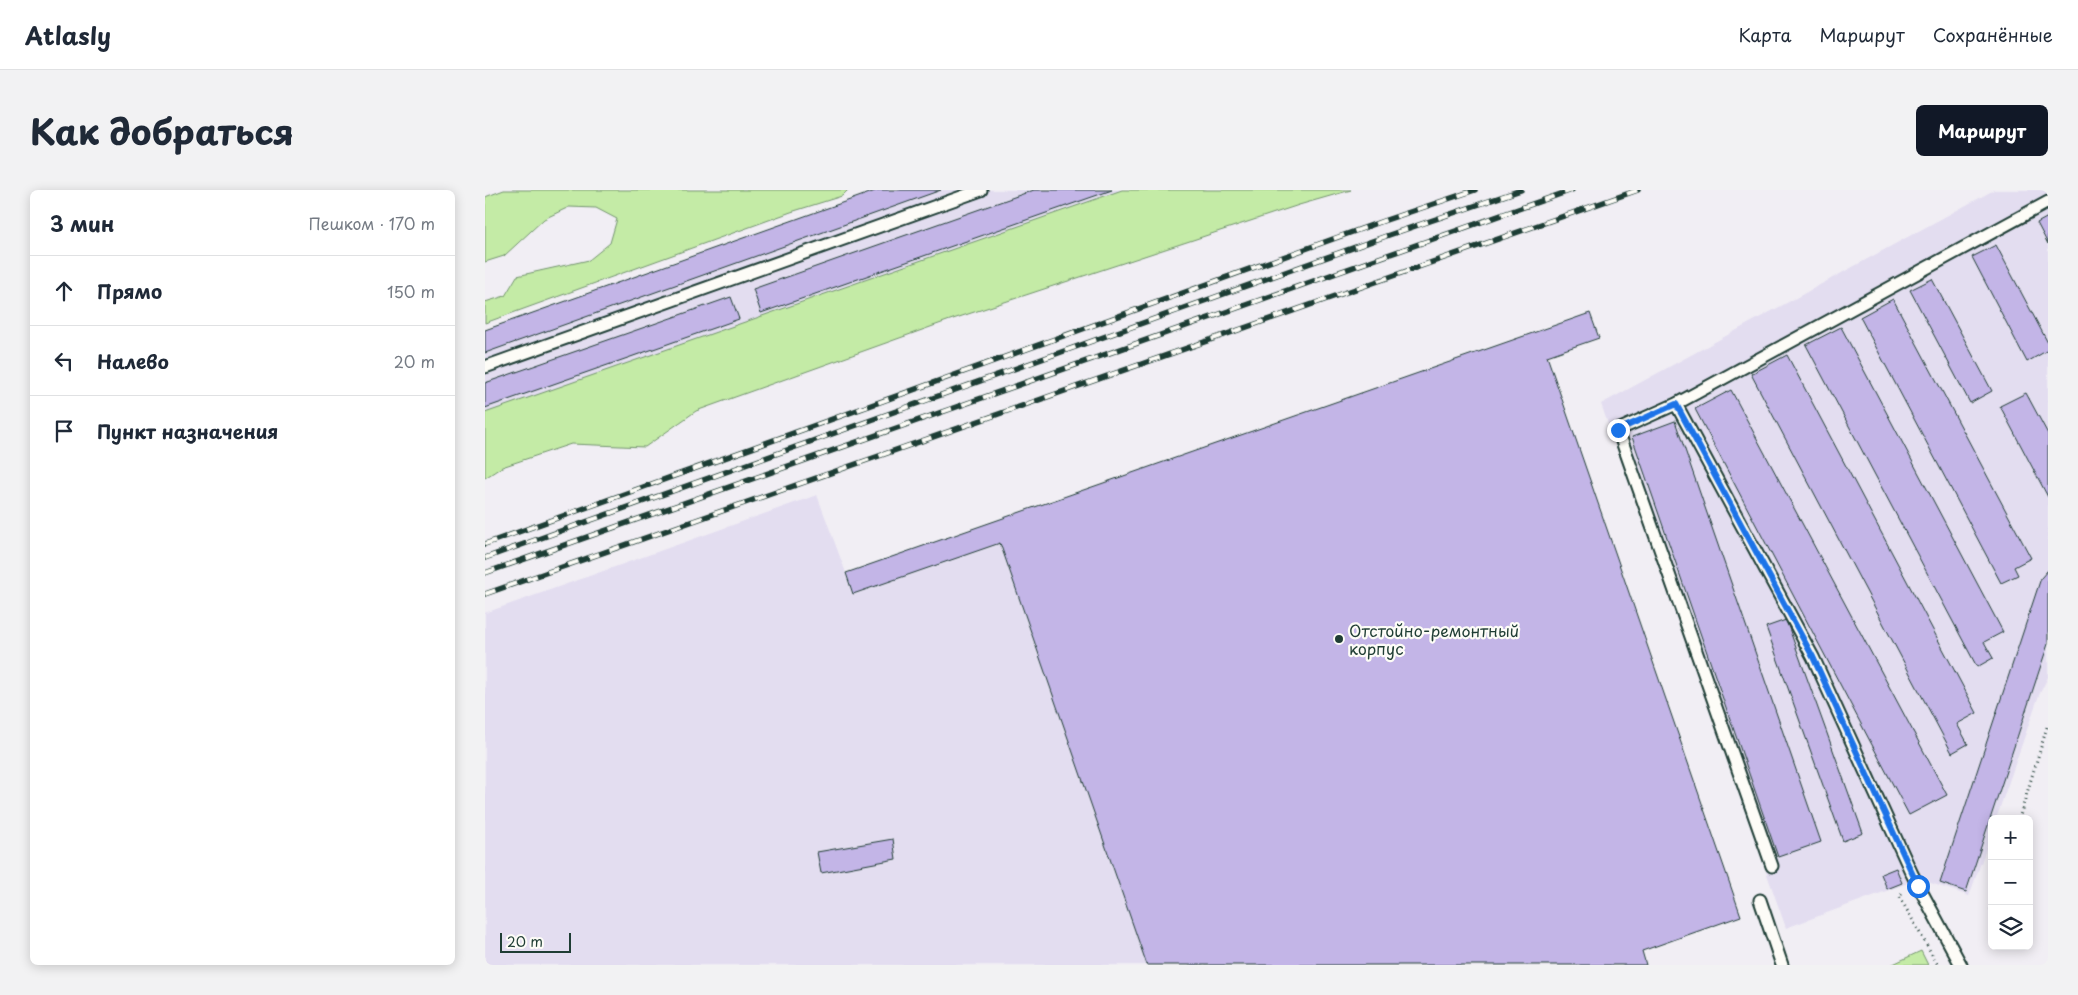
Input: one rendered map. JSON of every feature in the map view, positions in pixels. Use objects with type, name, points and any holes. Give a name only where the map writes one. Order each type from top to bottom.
[{"type":"lane","points":[[485,367],[981,190]]},
{"type":"lane","points":[[1772,866],[1618,430],[1676,404],[2048,202]]},
{"type":"lane","points":[[1676,404],[1813,657],[1912,874],[1961,965]]},
{"type":"lane","points":[[1760,900],[1782,965]]},
{"type":"path","points":[[2020,815],[2048,724]]},
{"type":"shaded area","points":[[878,190],[1141,190],[485,419],[485,330]]},
{"type":"shaded area","points":[[1994,190],[2048,190],[2048,677],[2039,695],[1997,815],[1988,815],[1988,843],[1969,896],[1919,879],[1786,928],[1601,404]]},
{"type":"shaded area","points":[[1590,313],[1599,338],[1547,356],[1741,916],[1642,951],[1646,965],[485,965],[485,613],[817,495],[846,573]]},
{"type":"green space","points":[[504,190],[848,190],[842,196],[791,212],[485,323],[485,302],[505,296],[517,276],[589,260],[610,243],[617,219],[596,208],[569,207],[544,219],[504,256],[485,262],[485,197]]},
{"type":"green space","points":[[1122,190],[1351,190],[1299,205],[950,320],[696,411],[645,447],[571,444],[502,467],[485,478],[485,413]]},
{"type":"green space","points":[[1921,951],[1928,965],[1891,965]]},
{"type":"building","points":[[878,190],[941,190],[485,353],[485,330]]},
{"type":"building","points":[[1034,190],[1112,190],[761,313],[753,289]]},
{"type":"building","points":[[2048,217],[2048,244],[2037,223]]},
{"type":"building","points":[[1996,245],[2048,343],[2048,350],[2027,362],[1972,257]]},
{"type":"building","points":[[1932,279],[1992,391],[1970,403],[1910,290]]},
{"type":"building","points":[[731,297],[739,319],[485,408],[485,383]]},
{"type":"building","points":[[1893,299],[2031,558],[2014,567],[2018,575],[2001,583],[1860,317]]},
{"type":"building","name":"Отстойно-ремонтный корпус","points":[[1590,313],[1599,338],[1547,356],[1741,916],[1642,951],[1646,965],[1147,965],[1000,543],[853,594],[846,573]]},
{"type":"building","points":[[1841,327],[2003,632],[1984,642],[1993,658],[1977,667],[1806,345]]},
{"type":"building","points":[[1787,355],[1977,713],[1957,724],[1968,744],[1952,753],[1751,374]]},
{"type":"building","points":[[1731,390],[1947,795],[1909,815],[1695,409]]},
{"type":"building","points":[[2026,393],[2048,434],[2048,497],[2000,406]]},
{"type":"building","points":[[1675,421],[1821,842],[1778,857],[1632,437]]},
{"type":"building","points":[[2048,570],[2048,644],[1991,815],[1988,815],[1988,825],[1966,892],[1940,883],[2041,578]]},
{"type":"building","points":[[1786,620],[1863,833],[1843,841],[1766,627]]},
{"type":"building","points":[[893,839],[896,859],[821,873],[817,852]]},
{"type":"building","points":[[1896,868],[1902,883],[1887,889],[1881,874]]},
{"type":"railway","points":[[485,544],[1383,221],[1475,190]]},
{"type":"railway","points":[[485,558],[1389,235],[1521,190]]},
{"type":"railway","points":[[485,573],[1572,190]]},
{"type":"railway","points":[[485,594],[1638,190]]},
{"type":"place","name":"Отстойно-ремонтный корпус","points":[[1339,639]]},
{"type":"route","points":[[1618,430],[1676,404],[1813,657],[1918,886]]}]
